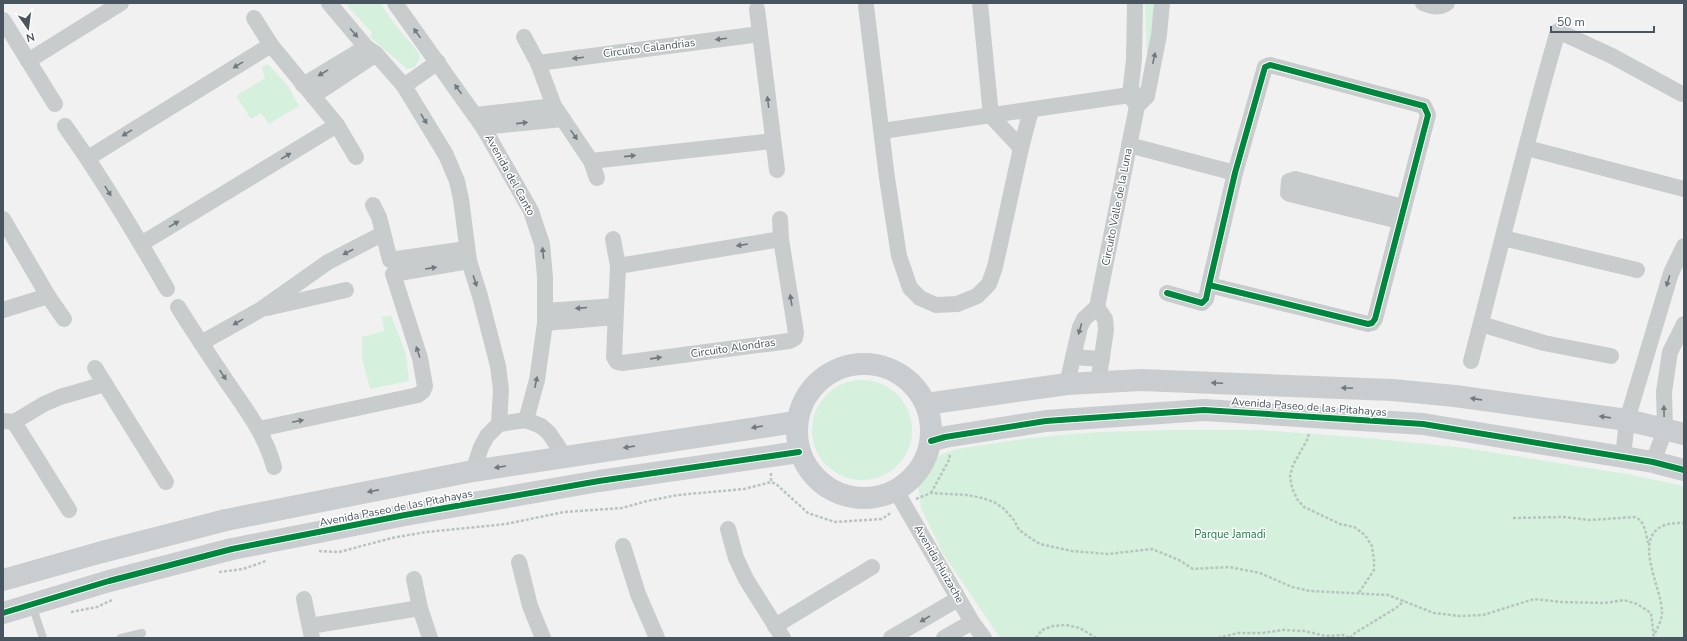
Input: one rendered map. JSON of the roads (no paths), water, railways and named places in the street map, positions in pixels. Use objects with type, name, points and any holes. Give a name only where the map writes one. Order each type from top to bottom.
[{"type":"street","points":[[28,61],[121,3]]},
{"type":"street","points":[[328,3],[404,86],[446,155],[457,181],[461,199],[468,255],[498,366],[501,390],[499,424]]},
{"type":"street","name":"Avenida del Canto","points":[[395,3],[479,121],[531,211],[542,244],[545,277],[545,317],[537,380],[526,420]]},
{"type":"street","points":[[980,3],[991,116],[1021,148]]},
{"type":"street","name":"Circuito Valle de la Luna","points":[[1134,3],[1134,59],[1138,99]]},
{"type":"street","name":"Circuito Valle de la Luna","points":[[1097,307],[1138,99],[1159,35],[1162,3]]},
{"type":"street","points":[[1423,3],[1434,7],[1445,5],[1447,3]]},
{"type":"street","points":[[866,6],[887,178],[899,256],[910,288],[920,298],[936,305],[957,304],[977,296],[989,284],[995,267],[1021,148],[1031,110]]},
{"type":"street","points":[[757,9],[777,170]]},
{"type":"street","points":[[254,18],[271,45],[336,125],[356,157]]},
{"type":"street","points":[[3,20],[55,104]]},
{"type":"street","points":[[1471,361],[1538,97],[1558,31],[1612,56],[1682,94]]},
{"type":"street","name":"Circuito Calandrias","points":[[538,63],[760,34]]},
{"type":"street","points":[[524,37],[538,63],[558,113],[591,161],[597,178]]},
{"type":"street","points":[[88,158],[271,45]]},
{"type":"street","points":[[308,90],[371,51]]},
{"type":"street","points":[[404,86],[438,62]]},
{"type":"street","points":[[1167,293],[1202,303],[1206,299],[1209,285],[1235,173],[1265,67],[1270,65],[1424,106],[1428,115],[1401,214],[1375,319],[1372,323],[1368,324],[1209,285]]},
{"type":"street","points":[[882,131],[1031,110],[1138,99]]},
{"type":"street","points":[[479,121],[558,113]]},
{"type":"street","points":[[141,244],[336,125]]},
{"type":"street","points":[[65,126],[88,158],[167,289]]},
{"type":"street","points":[[591,161],[773,141]]},
{"type":"street","points":[[1129,145],[1235,173]]},
{"type":"street","points":[[1526,148],[1684,189]]},
{"type":"street","points":[[1295,178],[1401,214],[1290,194],[1287,190],[1289,181],[1295,178]]},
{"type":"street","points":[[373,205],[379,217],[382,234],[390,260],[468,255]]},
{"type":"street","points":[[3,219],[48,296],[64,319]]},
{"type":"street","name":"Circuito Alondras","points":[[613,239],[618,266],[614,357],[617,362],[622,363],[789,341],[795,338],[796,333],[781,239],[780,220]]},
{"type":"street","points":[[200,343],[260,310],[328,262],[382,234]]},
{"type":"street","points":[[1503,238],[1637,270]]},
{"type":"street","points":[[618,266],[781,239]]},
{"type":"street","points":[[1623,457],[1627,420],[1671,273],[1684,246]]},
{"type":"street","points":[[259,429],[418,395],[423,391],[424,386],[420,358],[393,274],[468,255]]},
{"type":"street","points":[[260,310],[346,290]]},
{"type":"street","points":[[3,310],[48,296]]},
{"type":"street","points":[[178,307],[200,343],[259,429],[269,450],[274,467]]},
{"type":"street","points":[[1067,384],[1084,319],[1097,307],[1105,319],[1106,324],[1098,383]]},
{"type":"street","points":[[545,317],[615,311]]},
{"type":"street","points":[[1481,324],[1544,343],[1611,356]]},
{"type":"street","points":[[1653,462],[1674,432],[1664,392],[1670,352],[1684,324]]},
{"type":"street","points":[[1073,357],[1102,360]]},
{"type":"street","points":[[854,364],[876,365],[896,372],[914,385],[926,404],[938,439],[916,474],[903,486],[899,497],[887,494],[867,499],[847,497],[828,489],[812,476],[799,452],[796,441],[796,422],[802,402],[815,384],[833,371],[854,364]]},
{"type":"street","points":[[95,368],[166,482]]},
{"type":"street","points":[[1141,380],[1141,413]]},
{"type":"street","name":"Avenida Paseo de las Pitahayas","points":[[926,404],[1067,384],[1141,380],[1392,390],[1455,396],[1627,420],[1674,432]]},
{"type":"street","points":[[69,510],[8,421],[60,397],[105,384]]},
{"type":"street","name":"Avenida Paseo de las Pitahayas","points":[[938,439],[1046,421],[1141,413],[1204,410],[1423,424],[1653,462],[1684,470]]},
{"type":"street","points":[[473,471],[481,447],[487,436],[499,424],[526,420],[541,426],[549,433],[565,457]]},
{"type":"street","name":"Avenida Paseo de las Pitahayas","points":[[3,580],[102,552],[226,520],[473,471],[796,422]]},
{"type":"street","name":"Avenida Paseo de las Pitahayas","points":[[3,613],[32,604],[114,589],[232,549],[405,515],[598,481],[799,452]]},
{"type":"street","name":"Avenida Huizache","points":[[899,497],[972,622],[984,638]]},
{"type":"street","points":[[728,529],[736,558],[746,578],[779,632],[872,567]]},
{"type":"street","points":[[623,546],[638,594],[657,638]]},
{"type":"street","points":[[102,552],[114,589]]},
{"type":"street","points":[[518,562],[530,606],[543,638]]},
{"type":"street","points":[[414,579],[420,608],[430,638]]},
{"type":"street","points":[[893,638],[958,598]]},
{"type":"street","points":[[304,599],[311,632],[420,608]]},
{"type":"street","points":[[944,638],[972,622]]},
{"type":"lane","points":[[32,604],[42,638]]},
{"type":"lane","points":[[121,638],[142,633]]},
{"type":"park label","name":"Parque Jamadi","points":[[1230,534]]}]
